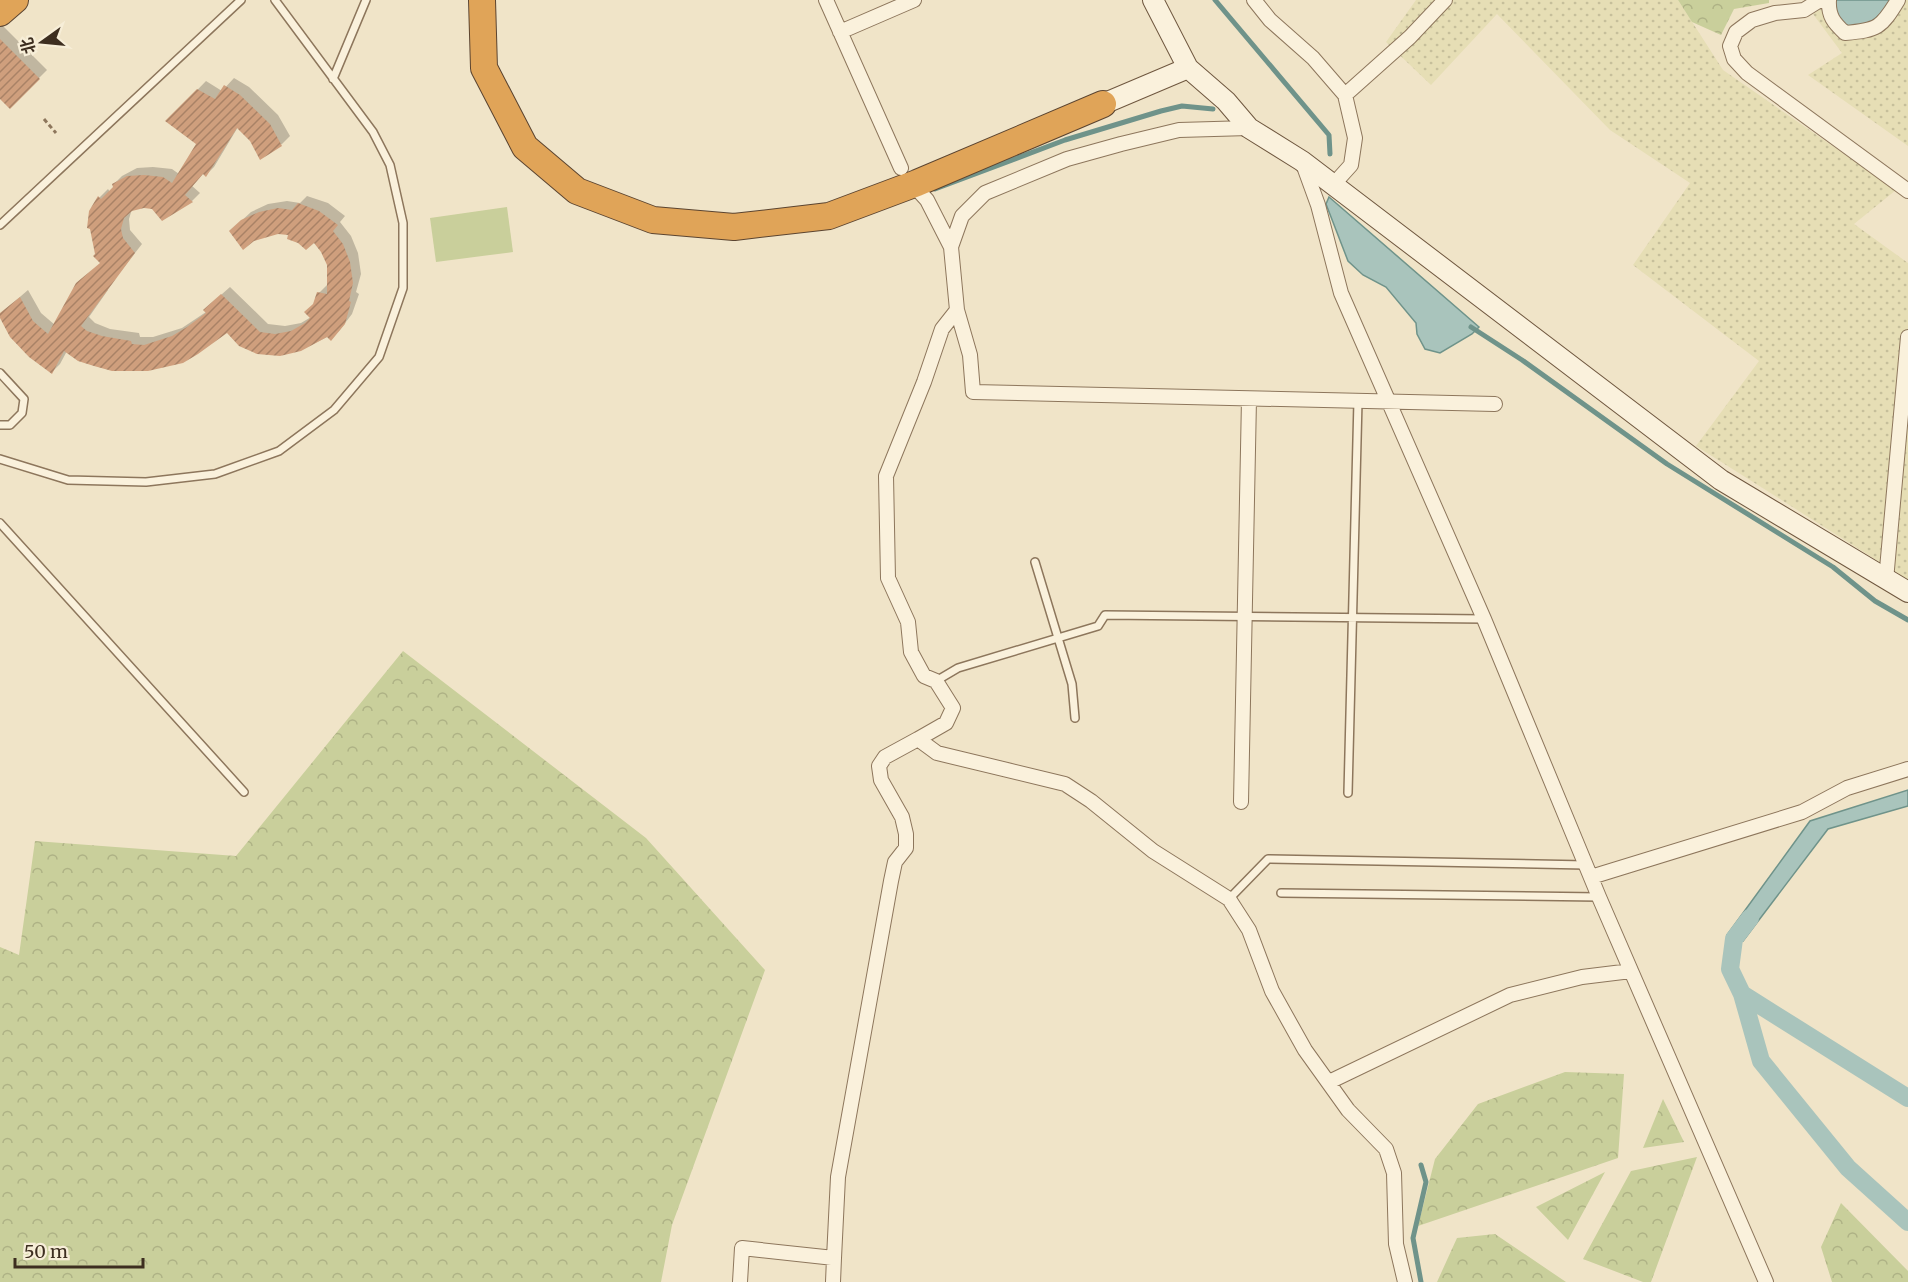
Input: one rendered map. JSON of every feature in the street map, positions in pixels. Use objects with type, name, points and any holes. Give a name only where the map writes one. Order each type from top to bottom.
[{"type":"highway","points":[[0,14],[15,0]]},
{"type":"highway","points":[[482,0],[484,68],[525,147],[577,191],[653,220],[734,227],[829,216],[917,183],[1103,104]]},
{"type":"street","points":[[826,0],[901,168]]},
{"type":"street","points":[[840,32],[914,0]]},
{"type":"street","points":[[1153,0],[1188,68],[1226,101],[1249,128],[1302,161],[1721,480],[1908,592]]},
{"type":"street","points":[[1254,0],[1270,20],[1313,58],[1345,95],[1355,138],[1352,165],[1334,185]]},
{"type":"street","points":[[1345,95],[1410,37],[1445,0]]},
{"type":"street","points":[[1820,0],[1804,10],[1775,13],[1752,20],[1736,32],[1730,46],[1734,58],[1747,73],[1908,191]]},
{"type":"street","points":[[1829,0],[1828,9],[1833,22],[1845,33],[1866,31],[1884,23],[1898,0]]},
{"type":"street","points":[[1103,104],[1188,68]]},
{"type":"street","points":[[951,247],[962,216],[985,193],[1067,159],[1179,130],[1249,128]]},
{"type":"street","points":[[1302,161],[1318,205],[1341,293],[1484,619],[1599,897],[1766,1282]]},
{"type":"street","points":[[917,189],[927,200],[951,247],[957,310],[970,355],[973,392],[1495,404]]},
{"type":"street","points":[[833,1282],[838,1178],[891,881],[895,862],[906,848],[902,817],[881,780],[879,766],[885,757],[946,723],[953,708],[936,681],[924,676],[911,652],[908,622],[888,578],[886,477],[924,382],[942,329],[957,310]]},
{"type":"street","points":[[1887,580],[1908,337]]},
{"type":"street","points":[[1240,802],[1249,399]]},
{"type":"street","points":[[918,739],[937,753],[1065,784],[1091,801],[1154,851],[1229,898],[1249,930],[1272,991],[1305,1050],[1348,1110],[1386,1149],[1394,1173],[1396,1244],[1405,1282]]},
{"type":"street","points":[[1589,871],[1802,812],[1846,788],[1908,769]]},
{"type":"street","points":[[1329,1082],[1510,995],[1582,977],[1631,971]]},
{"type":"street","points":[[740,1282],[742,1248],[834,1258]]},
{"type":"lane","points":[[0,225],[241,0]]},
{"type":"lane","points":[[0,459],[68,480],[146,482],[214,474],[279,451],[334,410],[379,357],[402,288],[403,223],[390,165],[373,132],[275,0]]},
{"type":"lane","points":[[333,79],[366,0]]},
{"type":"lane","points":[[0,374],[24,399],[22,413],[10,425],[0,425]]},
{"type":"lane","points":[[1348,794],[1358,401]]},
{"type":"lane","points":[[0,523],[244,792]]},
{"type":"lane","points":[[1035,562],[1072,684],[1075,718]]},
{"type":"lane","points":[[936,681],[958,668],[1098,626],[1105,615],[1484,619]]},
{"type":"lane","points":[[1229,898],[1268,859],[1589,871]]},
{"type":"lane","points":[[1281,893],[1599,897]]},
{"type":"path","points":[[44,119],[56,133]]},
{"type":"shaded area","points":[[1416,0],[1678,0],[1723,70],[1896,190],[1854,224],[1908,263],[1908,580],[1696,446],[1759,361],[1633,265],[1690,183],[1610,130],[1497,14],[1431,85],[1386,42]]},
{"type":"shaded area","points":[[1908,0],[1908,146],[1808,75],[1842,53],[1813,14],[1824,6]]},
{"type":"green space","points":[[1678,0],[1769,0],[1769,3],[1734,9],[1721,35],[1692,22]]},
{"type":"green space","points":[[507,207],[513,252],[436,262],[430,218]]},
{"type":"green space","points":[[403,651],[646,838],[765,970],[672,1225],[661,1282],[0,1282],[0,947],[19,955],[35,841],[236,856]]},
{"type":"green space","points":[[1565,1072],[1624,1074],[1618,1158],[1418,1226],[1435,1159],[1478,1104]]},
{"type":"green space","points":[[1663,1099],[1684,1142],[1643,1148]]},
{"type":"green space","points":[[1697,1157],[1651,1282],[1643,1282],[1583,1259],[1631,1171]]},
{"type":"green space","points":[[1605,1172],[1568,1240],[1536,1207]]},
{"type":"green space","points":[[1841,1203],[1908,1271],[1908,1282],[1832,1282],[1821,1247]]},
{"type":"green space","points":[[1495,1234],[1566,1282],[1437,1282],[1457,1238]]},
{"type":"water","points":[[1836,0],[1892,0],[1870,22],[1863,26],[1848,27],[1840,24],[1834,4]]},
{"type":"water","points":[[1329,197],[1479,327],[1472,334],[1440,353],[1425,349],[1417,334],[1416,323],[1386,287],[1363,275],[1348,261],[1326,204]]},
{"type":"water","points":[[1908,790],[1908,806],[1828,829],[1743,941],[1727,935],[1810,821]]},
{"type":"building","points":[[0,39],[40,79],[10,109],[0,99]]},
{"type":"building","points":[[224,85],[240,95],[270,124],[282,146],[260,160],[250,141],[237,128],[206,177],[203,174],[185,195],[193,202],[162,221],[152,209],[144,208],[132,211],[124,218],[121,229],[123,238],[135,253],[81,326],[87,331],[102,336],[144,345],[172,336],[187,327],[206,313],[203,310],[221,294],[260,332],[275,334],[291,331],[310,318],[304,312],[313,304],[317,292],[327,294],[327,265],[321,252],[314,243],[306,250],[298,243],[287,239],[288,235],[278,234],[254,241],[243,250],[229,231],[241,220],[259,212],[278,208],[292,210],[298,203],[319,211],[338,225],[333,231],[343,244],[350,262],[353,283],[345,324],[331,341],[327,337],[301,351],[280,356],[257,354],[239,346],[227,333],[183,363],[148,371],[112,371],[78,361],[64,351],[52,374],[29,357],[10,337],[0,318],[0,313],[20,297],[33,321],[48,334],[76,283],[100,263],[93,256],[95,254],[90,229],[87,228],[89,211],[98,196],[101,199],[113,187],[112,184],[127,176],[163,177],[172,183],[196,144],[165,121],[197,89],[215,99]]},
{"type":"waterway","points":[[1215,0],[1329,135],[1330,154]]},
{"type":"waterway","points":[[935,189],[1065,140],[1161,111],[1182,106],[1213,109]]},
{"type":"waterway","points":[[1471,327],[1522,360],[1667,464],[1833,567],[1875,601],[1908,620]]},
{"type":"waterway","points":[[1750,918],[1734,939],[1730,969],[1742,994],[1908,1098]]},
{"type":"waterway","points":[[1742,994],[1761,1061],[1848,1168],[1908,1222]]},
{"type":"waterway","points":[[1421,1165],[1426,1182],[1413,1238],[1421,1282]]}]
